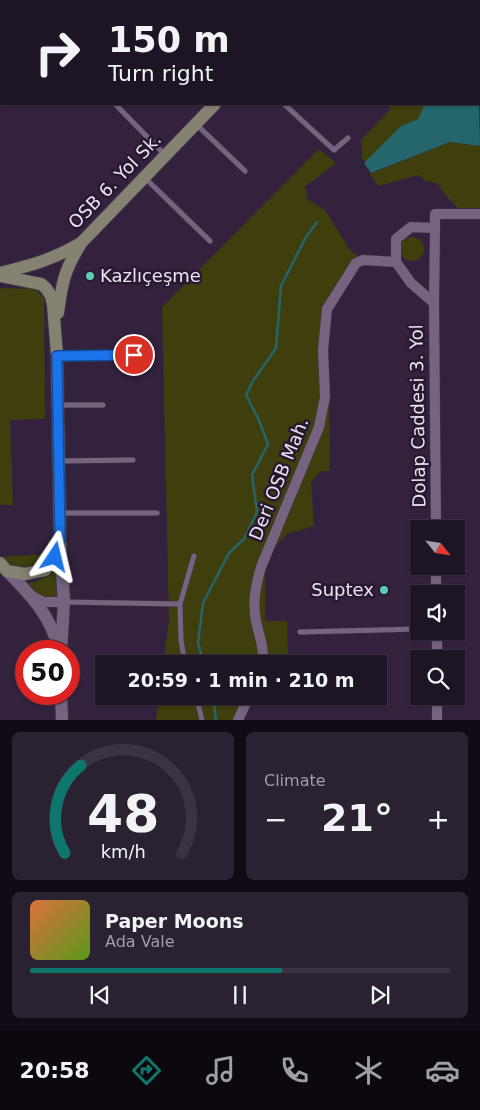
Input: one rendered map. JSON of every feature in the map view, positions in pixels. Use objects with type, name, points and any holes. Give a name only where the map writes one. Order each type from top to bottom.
[{"type":"main road","name":"OSB 6. Yol Sk.","points":[[0,275],[59,256],[81,243],[196,124],[210,106]]},
{"type":"main road","points":[[56,335],[61,285],[68,265],[81,243]]},
{"type":"main road","points":[[0,275],[33,282],[46,288],[51,296],[57,356],[56,406],[60,538],[55,557],[45,570],[25,574],[4,567]]},
{"type":"street","points":[[434,303],[411,282],[396,262],[396,239],[411,227],[435,228],[435,214],[480,214]]},
{"type":"street","name":"Dolap Caddesi 3. Yol","points":[[435,228],[436,520]]},
{"type":"street","name":"Deri OSB Mah.","points":[[263,655],[263,647],[254,607],[256,582],[320,426],[325,397],[324,350],[327,309],[356,263],[363,260],[396,262]]},
{"type":"street","points":[[60,538],[64,602],[61,640]]},
{"type":"street","points":[[4,567],[31,596],[51,625],[56,640]]},
{"type":"street","points":[[31,596],[42,602],[64,602]]},
{"type":"street","points":[[61,705],[62,720]]},
{"type":"street","points":[[238,720],[245,705]]},
{"type":"street","points":[[437,705],[437,720]]},
{"type":"lane","points":[[116,105],[165,155]]},
{"type":"lane","points":[[285,105],[334,150],[348,138]]},
{"type":"lane","points":[[196,124],[245,171]]},
{"type":"lane","points":[[144,177],[210,242]]},
{"type":"lane","points":[[57,356],[134,355]]},
{"type":"lane","points":[[56,406],[104,405]]},
{"type":"lane","points":[[58,460],[133,460]]},
{"type":"lane","points":[[59,513],[156,512]]},
{"type":"lane","points":[[184,655],[180,604],[194,556]]},
{"type":"lane","points":[[64,602],[180,604]]},
{"type":"lane","points":[[300,632],[410,629]]},
{"type":"lane","points":[[198,705],[202,720]]},
{"type":"shaded area","points":[[0,105],[480,105],[480,720],[0,720]]},
{"type":"shaded area","points":[[389,105],[443,105],[369,164],[362,159],[361,140],[391,109]]},
{"type":"shaded area","points":[[425,105],[479,105],[480,146],[450,142],[371,173],[364,163],[401,126],[418,119]]},
{"type":"shaded area","points":[[450,142],[480,146],[480,208],[458,208],[437,183],[425,181],[419,175],[378,186],[370,174]]},
{"type":"shaded area","points":[[319,149],[336,163],[305,187],[308,200],[325,210],[350,250],[363,261],[328,307],[330,471],[321,471],[311,482],[314,526],[287,534],[265,557],[265,621],[287,621],[288,655],[164,655],[169,621],[162,307]]},
{"type":"shaded area","points":[[412,237],[417,238],[423,244],[423,254],[417,260],[412,261],[407,260],[401,254],[400,249],[401,244],[407,238]]},
{"type":"shaded area","points":[[0,288],[35,289],[44,298],[45,419],[10,420],[13,505],[0,505]]},
{"type":"shaded area","points":[[49,554],[45,562],[37,569],[13,567],[1,557]]},
{"type":"shaded area","points":[[58,564],[58,598],[52,601],[31,590],[26,584],[44,577]]},
{"type":"shaded area","points":[[158,705],[246,705],[239,720],[156,720]]},
{"type":"waterway","points":[[201,655],[198,643],[203,603],[229,553],[244,539],[257,512],[252,475],[268,444],[258,418],[246,395],[253,381],[276,348],[281,286],[306,237],[317,222]]},
{"type":"waterway","points":[[214,705],[216,720]]},
{"type":"place","name":"Kazlıçeşme","points":[[90,276]]},
{"type":"place","name":"Suptex","points":[[384,590]]},
{"type":"route","points":[[55,557],[60,538],[56,392],[57,356],[134,355]]}]
